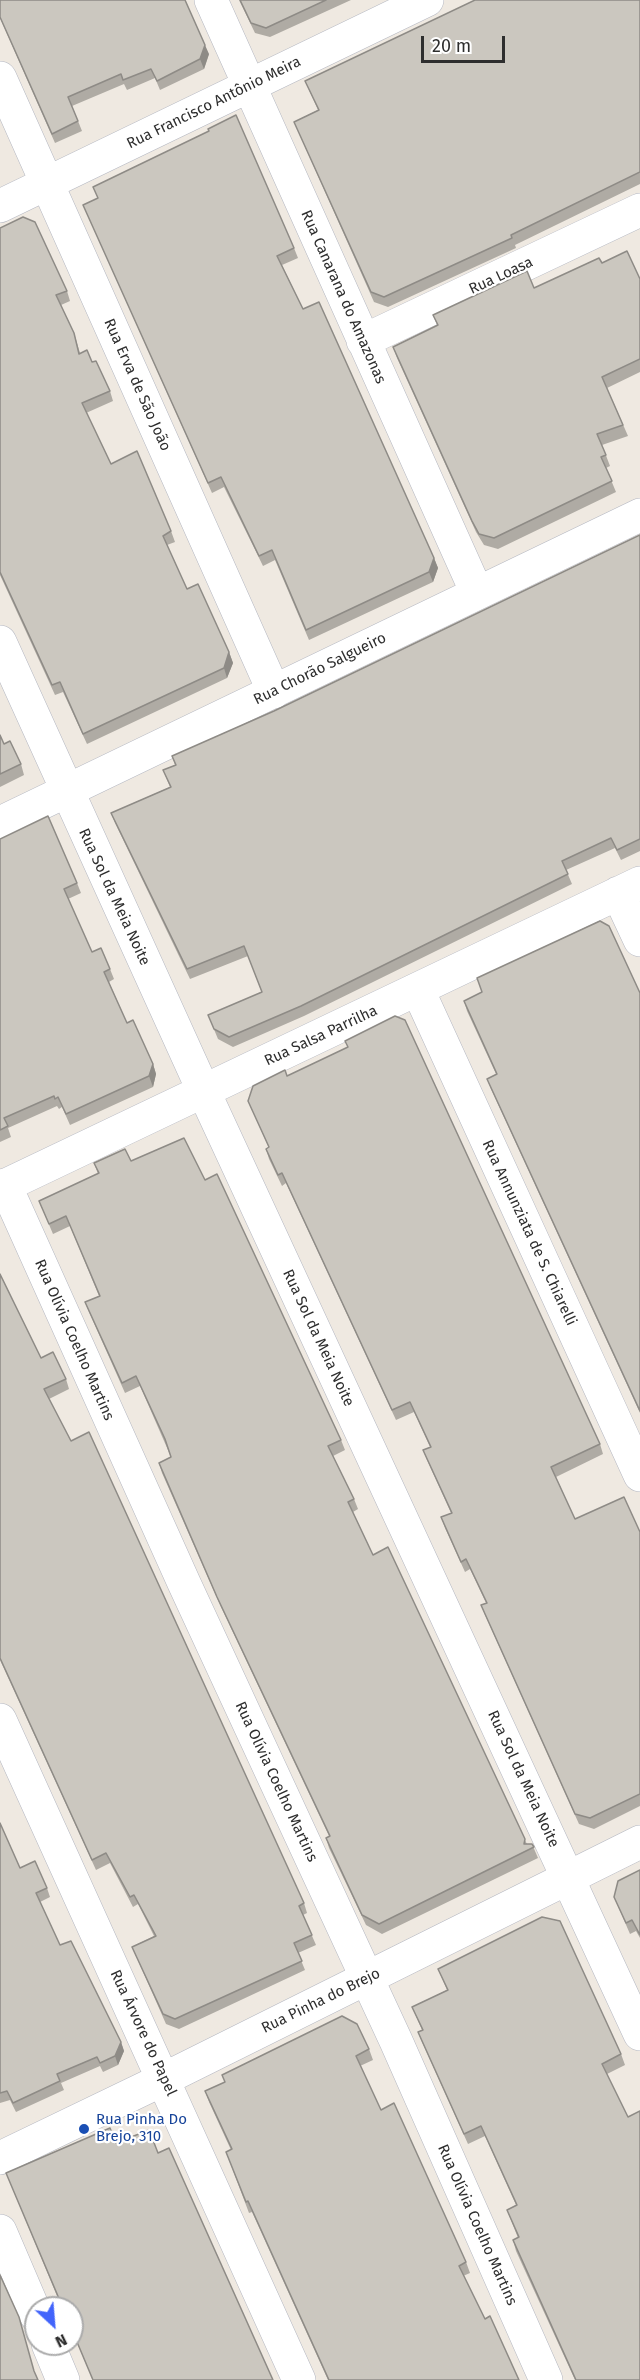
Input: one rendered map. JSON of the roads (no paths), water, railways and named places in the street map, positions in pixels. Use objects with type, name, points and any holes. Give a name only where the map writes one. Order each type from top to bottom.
[{"type":"street","name":"Rua Canarana do Amazonas","points":[[211,0],[477,593]]},
{"type":"street","name":"Rua Francisco Antônio Meira","points":[[0,206],[427,0]]},
{"type":"street","name":"Rua Erva de São João","points":[[0,78],[274,692]]},
{"type":"street","name":"Rua Loasa","points":[[363,342],[640,210]]},
{"type":"street","name":"Rua Chorão Salgueiro","points":[[0,823],[640,515]]},
{"type":"street","name":"Rua Sol da Meia Noite","points":[[0,642],[66,792],[640,2034]]},
{"type":"street","name":"Rua Salsa Parrilha","points":[[2,1187],[629,888]]},
{"type":"street","points":[[629,888],[640,940]]},
{"type":"street","name":"Rua Annunziata de S. Chiarelli","points":[[418,990],[640,1475]]},
{"type":"street","name":"Rua Olívia Coelho Martins","points":[[2,1187],[367,1979],[546,2380]]},
{"type":"street","name":"Rua Árvore do Papel","points":[[0,1720],[298,2380]]},
{"type":"street","name":"Rua Pinha do Brejo","points":[[0,2158],[367,1979],[640,1842]]},
{"type":"street","points":[[0,2231],[28,2296]]},
{"type":"street","points":[[53,2356],[63,2380]]},
{"type":"place","name":"Rua Pinha Do Brejo, 310","points":[[84,2129]]}]
